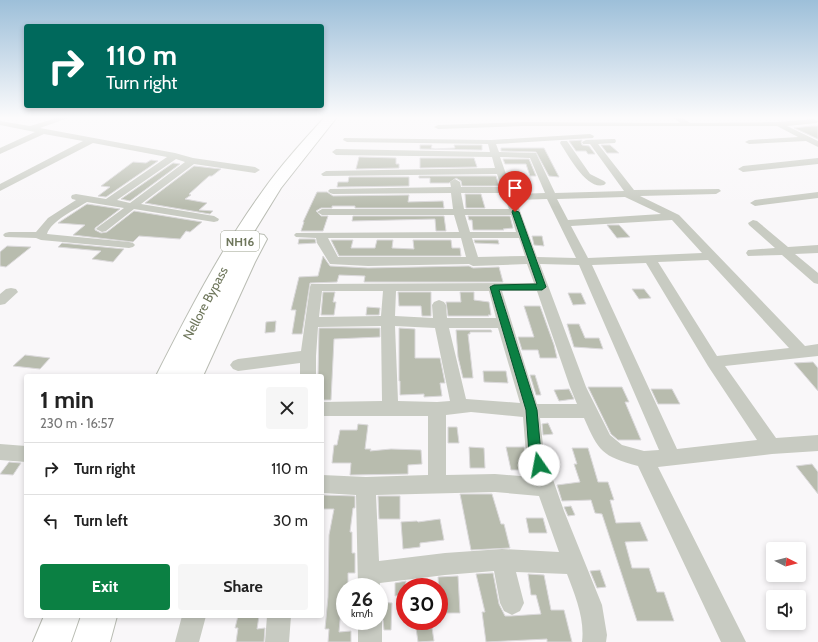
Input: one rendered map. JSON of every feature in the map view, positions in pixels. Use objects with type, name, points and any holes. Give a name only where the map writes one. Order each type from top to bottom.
[{"type":"highway","name":"Nellore Bypass","points":[[169,374],[226,263],[261,207],[290,166],[306,147]]},
{"type":"highway","name":"Nellore Bypass","points":[[192,374],[248,256],[283,196],[299,172],[319,147]]},
{"type":"highway","points":[[52,642],[61,618]]},
{"type":"highway","points":[[90,642],[98,618]]},
{"type":"street","points":[[0,188],[79,147]]},
{"type":"street","points":[[124,147],[175,156],[192,161],[255,170]]},
{"type":"street","points":[[447,147],[459,213],[473,262]]},
{"type":"street","points":[[481,147],[533,155],[551,196],[584,262],[672,458]]},
{"type":"street","points":[[336,152],[448,155],[500,147]]},
{"type":"street","points":[[567,147],[587,176],[602,183]]},
{"type":"street","points":[[597,147],[630,194],[675,217],[801,351]]},
{"type":"street","points":[[493,149],[578,387],[604,441],[617,452],[644,459],[672,458],[772,446],[818,443]]},
{"type":"street","points":[[108,202],[175,156]]},
{"type":"street","points":[[102,228],[192,161]]},
{"type":"street","points":[[743,169],[818,161]]},
{"type":"street","points":[[326,174],[500,171]]},
{"type":"street","points":[[333,191],[456,191],[551,196],[716,191]]},
{"type":"street","points":[[755,203],[818,195]]},
{"type":"street","points":[[42,235],[42,231],[52,220],[81,198],[214,219]]},
{"type":"street","points":[[322,212],[515,212]]},
{"type":"street","points":[[564,223],[675,217]]},
{"type":"street","points":[[753,223],[818,280]]},
{"type":"street","points":[[8,234],[42,235],[41,237],[129,245]]},
{"type":"street","points":[[300,235],[524,235]]},
{"type":"street","points":[[321,235],[328,254],[334,261],[473,262],[533,260],[584,262],[711,256]]},
{"type":"street","points":[[752,253],[818,249]]},
{"type":"street","points":[[649,258],[713,362],[772,446]]},
{"type":"street","points":[[494,287],[532,410],[535,454],[590,605],[595,635],[594,642]]},
{"type":"street","points":[[308,374],[308,356],[316,288],[542,287]]},
{"type":"street","points":[[390,288],[388,321],[390,408]]},
{"type":"street","points":[[0,301],[11,292]]},
{"type":"street","points":[[439,305],[441,323],[460,406]]},
{"type":"street","points":[[312,322],[388,321],[504,323]]},
{"type":"street","points":[[713,362],[818,350]]},
{"type":"street","points":[[238,365],[308,356]]},
{"type":"street","points":[[324,409],[437,409],[460,406],[532,410],[589,411]]},
{"type":"street","points":[[437,409],[437,483]]},
{"type":"street","points":[[0,452],[24,454]]},
{"type":"street","points":[[644,459],[734,642]]},
{"type":"street","points":[[324,484],[366,486],[437,483],[495,483],[546,487]]},
{"type":"street","points":[[366,486],[369,578]]},
{"type":"street","points":[[378,578],[445,564],[502,560],[575,564]]},
{"type":"street","points":[[502,560],[512,604]]},
{"type":"street","points":[[187,642],[193,618]]},
{"type":"street","points":[[277,642],[279,618]]},
{"type":"street","points":[[370,630],[370,642]]},
{"type":"building","points":[[420,147],[431,147],[435,149],[482,147],[482,150],[420,149]]},
{"type":"building","points":[[573,147],[590,147],[595,154],[588,154],[586,151],[576,151]]},
{"type":"building","points":[[602,147],[612,147],[619,153],[607,153]]},
{"type":"building","points":[[501,148],[544,148],[559,177],[549,176],[536,152],[501,151]]},
{"type":"building","points":[[359,157],[396,158],[396,164],[399,164],[399,168],[356,169]]},
{"type":"building","points":[[420,158],[474,158],[477,167],[420,168]]},
{"type":"building","points":[[503,159],[529,159],[536,176],[530,176],[526,164],[505,164]]},
{"type":"building","points":[[151,160],[158,161],[106,197],[98,196],[110,187],[101,186],[133,162],[146,163]]},
{"type":"building","points":[[173,163],[180,164],[130,201],[121,199]]},
{"type":"building","points":[[194,166],[221,169],[212,176],[209,176],[189,194],[191,195],[185,199],[207,203],[199,210],[213,211],[210,214],[145,203]]},
{"type":"building","points":[[419,176],[496,176],[499,186],[462,186],[461,181],[456,178],[449,183],[430,183],[430,178],[419,178]]},
{"type":"building","points":[[349,177],[409,177],[409,186],[337,187],[338,182],[348,182]]},
{"type":"building","points":[[317,192],[327,192],[333,196],[409,195],[408,202],[443,201],[444,208],[355,208],[355,206],[332,206],[332,208],[321,208],[316,211],[321,216],[328,216],[323,231],[301,231],[303,222]]},
{"type":"building","points":[[465,194],[481,194],[485,208],[466,208]]},
{"type":"building","points":[[87,204],[120,209],[95,228],[95,230],[101,233],[107,232],[134,211],[202,222],[190,232],[186,231],[180,239],[139,236],[133,242],[73,235],[85,225],[58,223]]},
{"type":"building","points":[[353,216],[444,216],[446,231],[436,231],[435,219],[352,221]]},
{"type":"building","points":[[468,216],[510,216],[513,228],[503,229],[504,230],[473,230],[472,220],[469,220]]},
{"type":"building","points":[[607,225],[619,225],[630,237],[617,238]]},
{"type":"building","points":[[532,236],[542,236],[544,246],[534,245]]},
{"type":"building","points":[[299,239],[315,239],[316,243],[298,244]]},
{"type":"building","points":[[331,240],[353,240],[351,248],[375,248],[377,240],[393,240],[392,248],[414,249],[413,240],[451,240],[452,248],[460,248],[461,256],[339,256]]},
{"type":"building","points":[[474,240],[498,240],[499,244],[475,243]]},
{"type":"building","points":[[62,243],[124,249],[113,262],[92,259],[101,251],[58,247]]},
{"type":"building","points":[[7,246],[31,247],[6,267],[0,266],[0,252]]},
{"type":"building","points":[[323,256],[330,266],[368,268],[469,266],[473,268],[499,267],[503,282],[364,282],[365,276],[339,275],[337,282],[310,283],[302,334],[292,334],[296,310],[291,310],[299,277],[318,276]]},
{"type":"building","points":[[632,289],[644,289],[651,298],[639,299]]},
{"type":"building","points":[[323,292],[335,292],[333,302],[336,302],[334,315],[321,315]]},
{"type":"building","points":[[398,292],[431,292],[431,316],[422,316],[421,306],[399,306]]},
{"type":"building","points":[[460,292],[474,292],[474,300],[489,302],[491,315],[448,316],[446,302],[461,302]]},
{"type":"building","points":[[568,293],[581,293],[586,304],[573,305]]},
{"type":"building","points":[[524,306],[540,306],[557,358],[540,358],[538,350],[522,350],[518,337],[534,337]]},
{"type":"building","points":[[367,307],[380,308],[379,315],[366,315]]},
{"type":"building","points":[[276,321],[275,332],[265,333],[266,322]]},
{"type":"building","points":[[567,324],[579,324],[585,338],[599,338],[603,349],[574,347]]},
{"type":"building","points":[[319,328],[380,328],[380,337],[334,339],[331,400],[324,400],[324,374],[318,374]]},
{"type":"building","points":[[399,328],[415,329],[415,358],[440,358],[445,383],[440,383],[442,396],[424,397],[424,394],[400,395]]},
{"type":"building","points":[[456,330],[491,330],[492,332],[470,332],[470,334],[468,334],[473,378],[463,378],[458,357]]},
{"type":"building","points":[[25,355],[50,358],[40,369],[13,366]]},
{"type":"building","points":[[813,362],[818,368],[818,391],[794,363]]},
{"type":"building","points":[[483,371],[506,371],[508,383],[484,382]]},
{"type":"building","points":[[530,375],[535,375],[541,395],[536,395]]},
{"type":"building","points":[[588,387],[622,387],[629,402],[625,402],[641,440],[618,440],[611,434]]},
{"type":"building","points":[[569,389],[574,399],[559,401],[554,390]]},
{"type":"building","points":[[651,389],[672,389],[680,404],[658,404]]},
{"type":"building","points":[[548,423],[553,434],[543,435],[542,424]]},
{"type":"building","points":[[358,424],[368,425],[365,449],[371,449],[370,451],[391,449],[421,450],[422,464],[408,465],[408,474],[350,475],[351,463],[332,463],[334,445],[337,445],[340,430],[357,430]]},
{"type":"building","points":[[448,427],[457,427],[459,443],[448,443]]},
{"type":"building","points":[[469,447],[484,448],[485,468],[470,468]]},
{"type":"building","points":[[506,447],[524,447],[529,470],[511,470]]},
{"type":"building","points":[[572,448],[588,448],[598,482],[608,482],[614,500],[610,500],[616,523],[640,522],[648,541],[625,542],[632,568],[649,568],[657,592],[664,592],[674,621],[637,621],[602,514],[595,513],[591,500],[562,501],[557,485],[580,482],[574,464],[577,464]]},
{"type":"building","points":[[9,462],[21,463],[13,475],[0,474]]},
{"type":"building","points":[[812,464],[818,472],[818,494],[796,466]]},
{"type":"building","points":[[460,494],[492,494],[501,524],[504,524],[510,548],[471,550]]},
{"type":"building","points":[[324,495],[355,496],[355,508],[353,508],[350,532],[352,532],[352,553],[355,553],[355,573],[348,573],[348,578],[336,578],[336,630],[339,630],[339,632],[351,631],[351,642],[328,642],[329,629],[325,629],[328,597],[329,535],[334,509],[324,509]]},
{"type":"building","points":[[378,496],[400,496],[400,519],[379,519]]},
{"type":"building","points":[[571,506],[575,515],[568,516],[564,507]]},
{"type":"building","points":[[526,518],[543,518],[547,533],[529,533]]},
{"type":"building","points":[[440,519],[444,540],[420,543],[420,547],[403,549],[401,522],[418,522]]},
{"type":"building","points":[[600,570],[606,587],[597,588],[590,571]]},
{"type":"building","points":[[493,573],[499,604],[505,616],[541,614],[536,595],[531,595],[528,574],[544,575],[551,610],[564,610],[572,642],[547,642],[547,639],[486,642],[482,612],[485,612],[476,574]]},
{"type":"building","points":[[458,576],[460,613],[448,613],[448,578],[438,577]]},
{"type":"building","points":[[395,583],[396,583],[395,596]]},
{"type":"building","points":[[388,603],[392,603],[391,630],[388,630]]},
{"type":"building","points":[[238,618],[259,618],[257,629],[265,628],[264,642],[236,642],[238,628],[235,628]]},
{"type":"building","points":[[416,630],[432,630],[434,641],[418,642]]},
{"type":"route","points":[[515,212],[542,287],[494,287],[532,410],[535,454],[539,465]]}]
